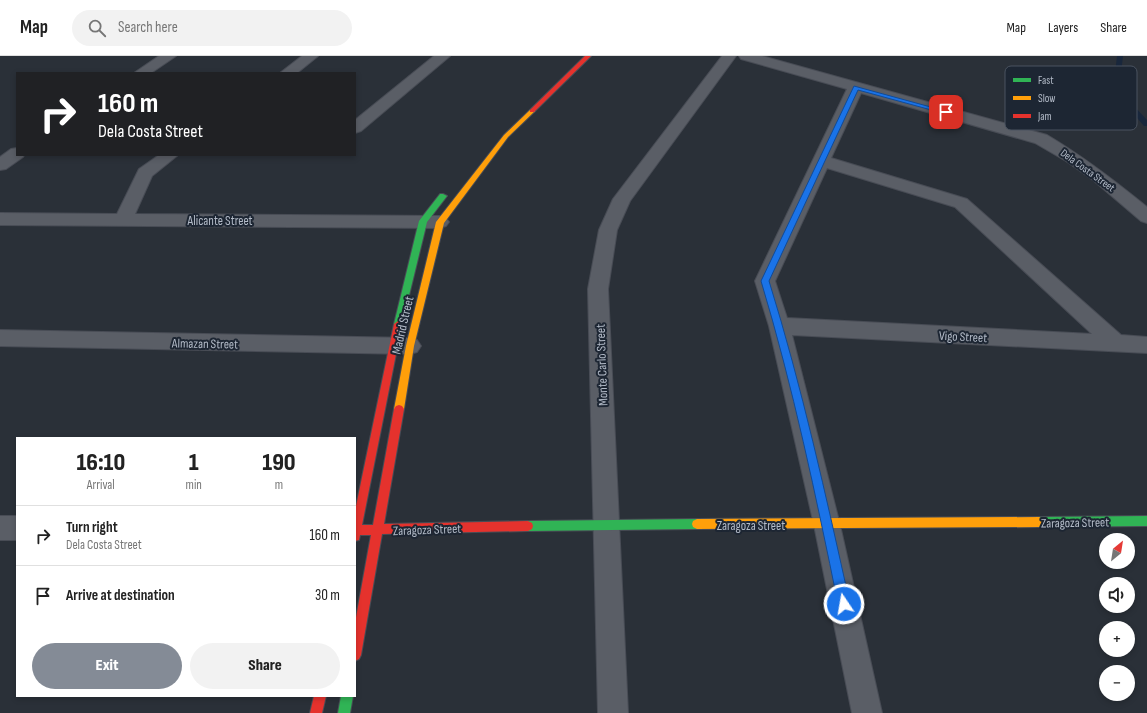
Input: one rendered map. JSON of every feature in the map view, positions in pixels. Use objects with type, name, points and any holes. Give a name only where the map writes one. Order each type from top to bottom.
[{"type":"street","points":[[143,72],[167,56]]},
{"type":"street","points":[[288,72],[311,56]]},
{"type":"street","points":[[356,127],[443,56]]},
{"type":"street","name":"Madrid Street","points":[[361,532],[401,347],[431,222],[506,136],[588,56]]},
{"type":"street","name":"Monte Carlo Street","points":[[613,713],[598,289],[608,230],[622,199],[729,56]]},
{"type":"street","name":"Dela Costa Street","points":[[746,56],[1005,129]]},
{"type":"street","points":[[856,87],[823,161],[765,281],[779,326],[827,525],[867,713]]},
{"type":"street","name":"Dela Costa Street","points":[[1009,130],[1041,139],[1072,157],[1099,176],[1147,217]]},
{"type":"street","points":[[0,165],[16,154]]},
{"type":"street","points":[[123,220],[145,173],[169,156]]},
{"type":"street","points":[[823,161],[961,203],[1117,344]]},
{"type":"street","name":"Madrid Street","points":[[356,634],[361,532],[401,347],[431,222],[447,191]]},
{"type":"street","name":"Alicante Street","points":[[0,219],[431,222]]},
{"type":"street","name":"Vigo Street","points":[[779,326],[1147,345]]},
{"type":"street","name":"Almazan Street","points":[[0,338],[401,347]]},
{"type":"street","name":"Zaragoza Street","points":[[361,532],[607,524],[827,525],[1147,521]]},
{"type":"street","points":[[0,528],[16,528]]},
{"type":"street","points":[[316,713],[320,697]]},
{"type":"street","points":[[344,713],[347,697]]},
{"type":"waterway","points":[[1119,66],[1120,56]]},
{"type":"waterway","points":[[1137,113],[1147,124]]},
{"type":"traffic: fast","points":[[398,324],[423,221],[443,196]]},
{"type":"traffic: fast","points":[[1039,522],[1147,521]]},
{"type":"traffic: fast","points":[[528,526],[697,524]]},
{"type":"traffic: fast","points":[[344,713],[347,697]]},
{"type":"traffic: slow","points":[[399,409],[410,346],[440,222],[506,136],[532,111]]},
{"type":"traffic: slow","points":[[697,524],[1039,522]]},
{"type":"traffic: jam","points":[[532,111],[588,56]]},
{"type":"traffic: jam","points":[[356,531],[398,324]]},
{"type":"traffic: jam","points":[[356,649],[399,409]]},
{"type":"traffic: jam","points":[[356,530],[528,526]]},
{"type":"traffic: jam","points":[[316,713],[320,697]]},
{"type":"route","points":[[844,604],[827,525],[779,326],[765,281],[823,161],[856,87],[946,112]]}]
